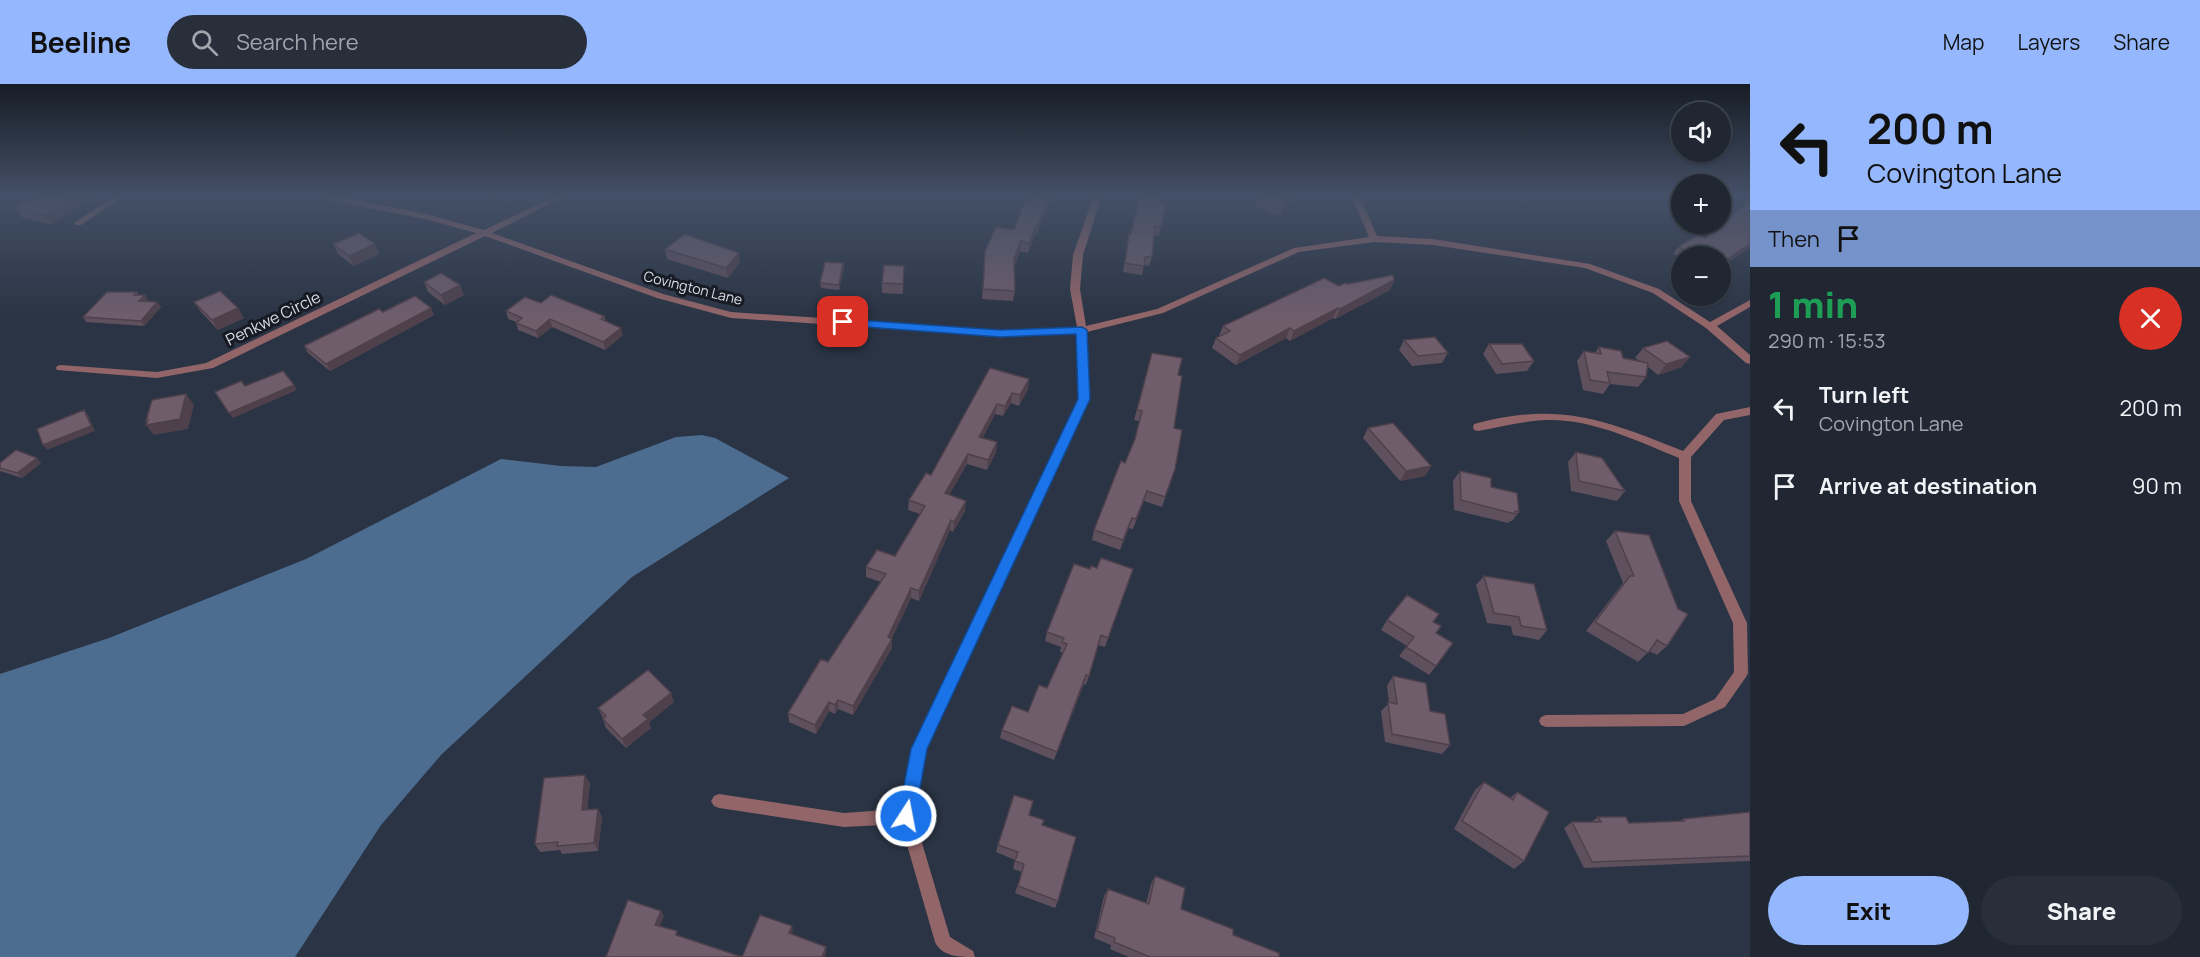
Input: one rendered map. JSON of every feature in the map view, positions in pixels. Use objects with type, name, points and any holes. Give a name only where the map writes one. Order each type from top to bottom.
[{"type":"street","name":"Penkwe Circle","points":[[61,368],[157,375],[208,366],[479,236]]},
{"type":"street","name":"Covington Lane","points":[[493,236],[660,296],[731,315],[1000,333],[1082,330],[1160,311],[1297,250],[1374,239],[1433,242],[1587,266],[1656,291],[1710,326],[1750,361]]},
{"type":"street","points":[[968,957],[943,942],[906,816],[919,749],[1084,399],[1082,330],[1075,289],[1078,255],[1084,236]]},
{"type":"street","points":[[1710,326],[1750,303]]},
{"type":"street","points":[[1546,721],[1684,720],[1720,702],[1742,673],[1740,623],[1685,501],[1684,456],[1720,417],[1750,411]]},
{"type":"street","points":[[1478,428],[1530,417],[1570,418],[1612,428],[1684,456]]},
{"type":"street","points":[[719,801],[844,820],[906,816]]},
{"type":"water","points":[[702,435],[715,438],[789,478],[632,577],[441,755],[381,825],[295,957],[0,957],[0,674],[109,638],[306,559],[501,459],[561,466],[596,467],[676,437]]},
{"type":"building","points":[[353,236],[363,236],[375,244],[349,256],[333,244]]},
{"type":"building","points":[[683,236],[690,236],[739,253],[726,268],[665,249]]},
{"type":"building","points":[[992,236],[1032,236],[1029,243],[1021,241],[1014,259],[1015,291],[983,289],[985,251]]},
{"type":"building","points":[[1129,236],[1154,236],[1152,257],[1145,257],[1144,266],[1125,263]]},
{"type":"building","points":[[1700,236],[1705,238],[1708,236],[1750,236],[1750,244],[1731,257],[1731,246],[1680,246]]},
{"type":"building","points":[[825,262],[843,263],[839,285],[820,283]]},
{"type":"building","points":[[884,265],[904,266],[903,284],[882,283]]},
{"type":"building","points":[[441,273],[460,285],[441,295],[424,282]]},
{"type":"building","points":[[1393,275],[1394,280],[1340,309],[1294,331],[1290,328],[1240,355],[1216,338],[1230,331],[1223,326],[1324,278],[1339,286]]},
{"type":"building","points":[[220,291],[238,308],[212,320],[194,302]]},
{"type":"building","points":[[107,292],[137,292],[134,295],[145,295],[139,301],[157,302],[141,321],[83,317]]},
{"type":"building","points":[[551,295],[604,316],[601,319],[621,328],[603,342],[550,319],[536,331],[516,323],[522,318],[506,311],[525,297],[541,303]]},
{"type":"building","points":[[415,296],[431,308],[326,364],[304,346],[379,309],[383,312]]},
{"type":"building","points":[[1435,337],[1448,353],[1418,356],[1404,340]]},
{"type":"building","points":[[1667,341],[1690,357],[1666,364],[1643,348]]},
{"type":"building","points":[[1489,344],[1522,344],[1534,361],[1502,364]]},
{"type":"building","points":[[1599,347],[1621,351],[1623,358],[1648,363],[1646,377],[1607,372],[1610,383],[1590,380],[1584,351],[1601,354]]},
{"type":"building","points":[[1152,353],[1182,358],[1178,375],[1182,376],[1174,428],[1182,430],[1175,469],[1165,497],[1147,491],[1136,519],[1132,518],[1123,540],[1094,530],[1121,461],[1125,463],[1135,439],[1142,411],[1137,410]]},
{"type":"building","points":[[990,368],[1029,379],[1020,395],[1012,393],[1005,406],[997,404],[979,437],[997,442],[988,460],[968,454],[945,493],[966,501],[954,522],[951,520],[919,591],[911,588],[888,637],[892,639],[853,706],[838,700],[835,705],[829,702],[815,725],[788,713],[821,659],[828,662],[886,574],[866,567],[877,550],[895,556],[925,506],[909,500],[926,473],[931,475]]},
{"type":"building","points":[[283,371],[294,385],[229,413],[215,392],[241,381],[245,386]]},
{"type":"building","points":[[186,394],[180,419],[146,425],[152,400]]},
{"type":"building","points":[[84,410],[91,426],[43,445],[37,429]]},
{"type":"building","points":[[1393,423],[1431,466],[1406,471],[1368,428]]},
{"type":"building","points":[[16,450],[37,458],[17,473],[0,468],[0,463]]},
{"type":"building","points":[[1576,452],[1602,458],[1625,491],[1579,481]]},
{"type":"building","points":[[1460,471],[1491,478],[1491,487],[1517,493],[1519,512],[1515,511],[1515,514],[1461,500]]},
{"type":"building","points":[[1615,531],[1649,535],[1678,609],[1688,614],[1667,646],[1657,640],[1648,653],[1595,622],[1630,576],[1634,576]]},
{"type":"building","points":[[1101,558],[1133,569],[1108,638],[1101,635],[1089,676],[1086,675],[1057,752],[1002,730],[1012,706],[1028,712],[1039,685],[1047,688],[1067,644],[1062,642],[1064,638],[1047,632],[1074,564],[1090,569],[1091,566],[1097,568]]},
{"type":"building","points":[[1484,576],[1534,584],[1547,630],[1521,626],[1519,617],[1494,613]]},
{"type":"building","points":[[1407,595],[1439,614],[1433,622],[1441,626],[1436,633],[1453,643],[1436,666],[1406,647],[1414,637],[1387,620]]},
{"type":"building","points":[[648,670],[671,693],[643,715],[648,719],[622,739],[603,719],[606,716],[598,708]]},
{"type":"building","points":[[1393,676],[1426,683],[1430,711],[1445,714],[1450,745],[1392,734],[1388,702],[1397,704]]},
{"type":"building","points":[[585,775],[582,810],[598,809],[594,843],[557,846],[558,842],[535,844],[544,778]]},
{"type":"building","points":[[1484,782],[1513,800],[1517,792],[1549,812],[1524,861],[1462,821]]},
{"type":"building","points":[[1014,795],[1033,801],[1029,815],[1044,820],[1042,825],[1076,837],[1058,901],[1018,886],[1024,864],[1015,861],[1018,852],[998,845]]},
{"type":"building","points":[[1750,812],[1750,856],[1592,862],[1572,822],[1601,822],[1598,817],[1626,817],[1629,823],[1684,821],[1683,819]]},
{"type":"building","points":[[1155,876],[1185,888],[1181,909],[1233,929],[1233,935],[1279,953],[1279,957],[1150,957],[1114,942],[1115,938],[1097,931],[1108,889],[1149,904]]},
{"type":"building","points":[[628,900],[661,911],[655,925],[677,931],[676,935],[742,957],[606,957]]},
{"type":"building","points":[[760,915],[792,926],[789,933],[826,947],[822,957],[742,957]]},
{"type":"route","points":[[843,322],[1000,333],[1082,330],[1084,399],[919,749],[906,816]]}]
